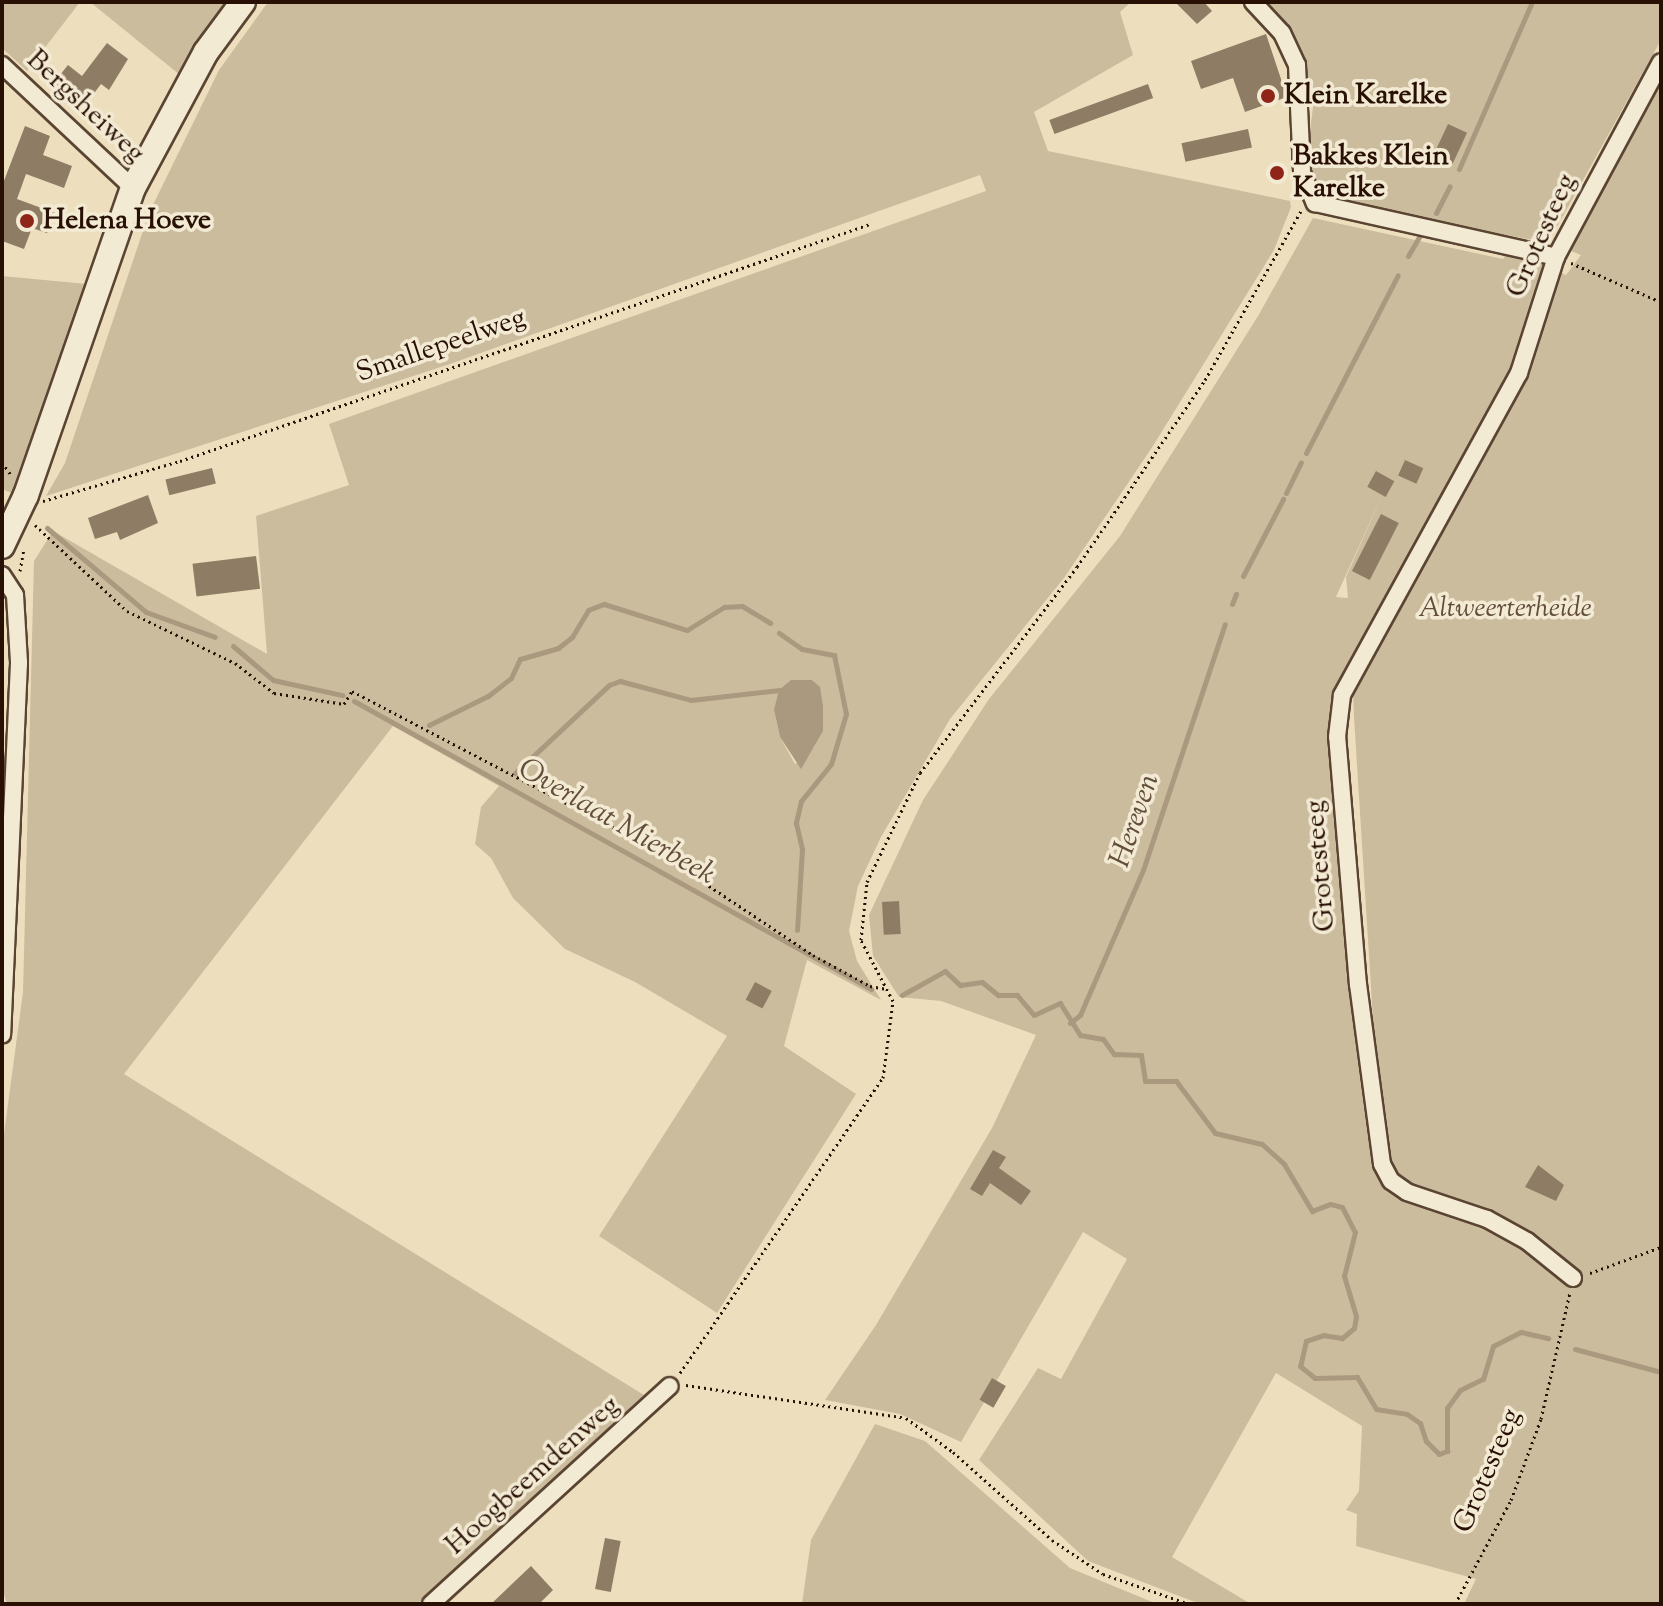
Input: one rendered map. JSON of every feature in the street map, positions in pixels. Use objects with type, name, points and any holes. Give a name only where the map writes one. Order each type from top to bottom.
[{"type":"street","points":[[2,546],[26,495],[133,188],[206,52],[243,2]]},
{"type":"street","points":[[1253,2],[1282,33],[1297,65],[1302,173],[1311,199],[1321,206],[1556,257]]},
{"type":"street","name":"Grotesteeg","points":[[1573,1278],[1527,1241],[1487,1219],[1407,1192],[1391,1181],[1382,1164],[1358,985],[1337,737],[1342,695],[1519,373],[1556,257],[1661,62]]},
{"type":"street","name":"Bergsheiweg","points":[[2,65],[133,188]]},
{"type":"street","points":[[2,575],[15,595],[19,663],[2,1035]]},
{"type":"street","name":"Hoogbeemdenweg","points":[[431,1604],[670,1386]]},
{"type":"path","points":[[670,1386],[883,1078],[893,1001],[861,940],[867,882],[920,773],[1077,567],[1205,380],[1291,223],[1311,199]]},
{"type":"path","name":"Smallepeelweg","points":[[26,495],[47,502],[180,461],[870,224]]},
{"type":"path","points":[[1556,257],[1661,302]]},
{"type":"path","points":[[33,522],[56,549],[86,570],[127,611],[235,663],[274,693],[344,704],[352,691],[649,846],[813,955],[870,986],[887,989]]},
{"type":"path","points":[[1573,1278],[1661,1247]]},
{"type":"path","name":"Grotesteeg","points":[[1455,1604],[1511,1500],[1541,1419],[1573,1278]]},
{"type":"path","points":[[670,1386],[695,1384],[906,1418],[953,1452],[1052,1540],[1103,1574],[1189,1604]]},
{"type":"green space","points":[[2,2],[80,2],[27,71],[2,48]]},
{"type":"green space","points":[[90,2],[230,2],[180,75]]},
{"type":"green space","points":[[268,2],[1131,2],[1120,12],[1133,55],[1034,112],[1048,151],[1290,201],[1291,207],[1274,250],[1153,446],[1064,578],[950,719],[881,837],[858,886],[849,931],[857,961],[881,1000],[807,960],[784,1046],[856,1094],[717,1313],[599,1236],[727,1036],[635,982],[565,949],[513,898],[491,858],[475,844],[481,807],[499,786],[393,726],[124,1074],[644,1395],[417,1604],[7,1604],[2,1588],[2,1149],[23,992],[34,561],[53,531],[267,654],[256,516],[349,485],[329,424],[986,191],[980,175],[450,364],[46,496],[65,463],[149,213],[219,70]],"holes":[[[774,710],[815,746],[795,764],[780,737]]]},
{"type":"green space","points":[[1263,2],[1661,2],[1661,40],[1548,243],[1318,198],[1310,182],[1308,147],[1314,99],[1298,48]]},
{"type":"green space","name":"Altweerterheide","points":[[1661,79],[1661,1604],[1464,1604],[1476,1579],[1356,1546],[1357,1514],[1346,1510],[1359,1491],[1362,1426],[1276,1373],[1172,1557],[1251,1604],[1200,1604],[1088,1561],[979,1460],[1038,1368],[1061,1379],[1127,1259],[1083,1232],[961,1442],[900,1414],[825,1400],[876,1325],[992,1128],[1036,1035],[941,1001],[899,997],[873,956],[869,915],[923,800],[989,699],[1120,536],[1258,316],[1313,218],[1503,259],[1508,250],[1566,275],[1581,255],[1566,249]],"holes":[[[1384,491],[1346,577],[1348,598],[1336,597]],[[1352,665],[1354,717],[1377,1083],[1335,715]]]},
{"type":"green space","points":[[2,276],[87,284],[16,495],[2,489]]},
{"type":"green space","points":[[875,1424],[925,1441],[1070,1568],[1157,1604],[802,1604],[811,1540]]},
{"type":"shaded area","points":[[791,680],[812,680],[820,687],[823,706],[823,731],[801,769],[780,737],[774,710],[779,690]]},
{"type":"building","points":[[1175,2],[1204,2],[1212,11],[1197,24]]},
{"type":"building","points":[[1266,34],[1287,97],[1245,112],[1233,78],[1201,89],[1191,61]]},
{"type":"building","points":[[107,43],[128,59],[109,90],[101,84],[83,108],[52,85],[68,65],[82,76]]},
{"type":"building","points":[[1148,84],[1153,98],[1054,134],[1049,120]]},
{"type":"building","points":[[1448,124],[1467,133],[1453,164],[1434,155]]},
{"type":"building","points":[[25,126],[50,136],[43,155],[72,166],[64,188],[26,174],[17,199],[55,213],[47,233],[32,228],[24,249],[2,241],[2,186]]},
{"type":"building","points":[[1248,129],[1252,148],[1185,162],[1181,143]]},
{"type":"building","points":[[1405,460],[1423,468],[1416,484],[1398,476]]},
{"type":"building","points":[[212,468],[216,484],[169,495],[165,480]]},
{"type":"building","points":[[1376,471],[1394,481],[1386,497],[1367,487]]},
{"type":"building","points":[[148,495],[158,523],[120,540],[117,532],[95,539],[88,518]]},
{"type":"building","points":[[1381,514],[1399,523],[1370,580],[1352,571]]},
{"type":"building","points":[[256,556],[260,589],[196,597],[192,564]]},
{"type":"building","points":[[899,901],[901,934],[884,935],[882,902]]},
{"type":"building","points":[[755,982],[772,991],[762,1009],[746,1000]]},
{"type":"building","points":[[993,1150],[1006,1157],[999,1168],[1031,1191],[1021,1205],[990,1183],[982,1196],[970,1189]]},
{"type":"building","points":[[1538,1165],[1564,1185],[1556,1201],[1525,1187]]},
{"type":"building","points":[[992,1378],[1006,1386],[993,1408],[980,1400]]},
{"type":"building","points":[[605,1538],[621,1541],[611,1592],[595,1589]]},
{"type":"building","points":[[531,1566],[553,1590],[539,1604],[491,1604]]},
{"type":"waterway","name":"Hereven","points":[[1459,169],[1532,2]]},
{"type":"waterway","name":"Hereven","points":[[1436,213],[1450,186]]},
{"type":"waterway","name":"Hereven","points":[[1408,256],[1419,237]]},
{"type":"waterway","name":"Hereven","points":[[1306,453],[1398,275]]},
{"type":"waterway","name":"Hereven","points":[[1286,493],[1301,462]]},
{"type":"waterway","name":"Hereven","points":[[1243,576],[1283,499]]},
{"type":"waterway","points":[[47,528],[146,612],[215,637]]},
{"type":"waterway","name":"Hereven","points":[[1232,604],[1236,594]]},
{"type":"waterway","points":[[429,725],[488,696],[511,678],[520,659],[558,648],[572,637],[588,610],[604,604],[687,630],[724,607],[742,606],[770,623]]},
{"type":"waterway","name":"Hereven","points":[[1070,1023],[1080,1015],[1143,870],[1225,624]]},
{"type":"waterway","points":[[779,633],[802,649],[834,655],[846,714],[831,764],[801,801],[796,823],[802,849],[797,930]]},
{"type":"waterway","points":[[233,646],[273,680],[342,695]]},
{"type":"waterway","points":[[515,773],[609,685],[620,681],[691,700],[779,690]]},
{"type":"waterway","name":"Overlaat Mierbeek","points":[[354,701],[871,989]]},
{"type":"waterway","points":[[902,995],[945,971],[960,985],[982,982],[998,995],[1017,995],[1034,1015],[1060,1003],[1080,1035],[1103,1039],[1114,1054],[1141,1055],[1145,1081],[1176,1081],[1215,1133],[1262,1144],[1284,1164],[1312,1211],[1330,1204],[1342,1207],[1355,1232],[1344,1276],[1356,1316],[1354,1328],[1342,1338],[1324,1335],[1306,1341],[1300,1366],[1315,1378],[1357,1377],[1376,1409],[1407,1414],[1420,1423],[1426,1441],[1439,1454],[1447,1451],[1447,1408],[1460,1390],[1483,1379],[1493,1346],[1521,1332],[1548,1338]]},
{"type":"waterway","points":[[1575,1349],[1661,1372]]},
{"type":"place","name":"Klein Karelke","points":[[1268,96]]},
{"type":"place","name":"Bakkes Klein Karelke","points":[[1277,173]]},
{"type":"place","name":"Helena Hoeve","points":[[27,221]]}]
